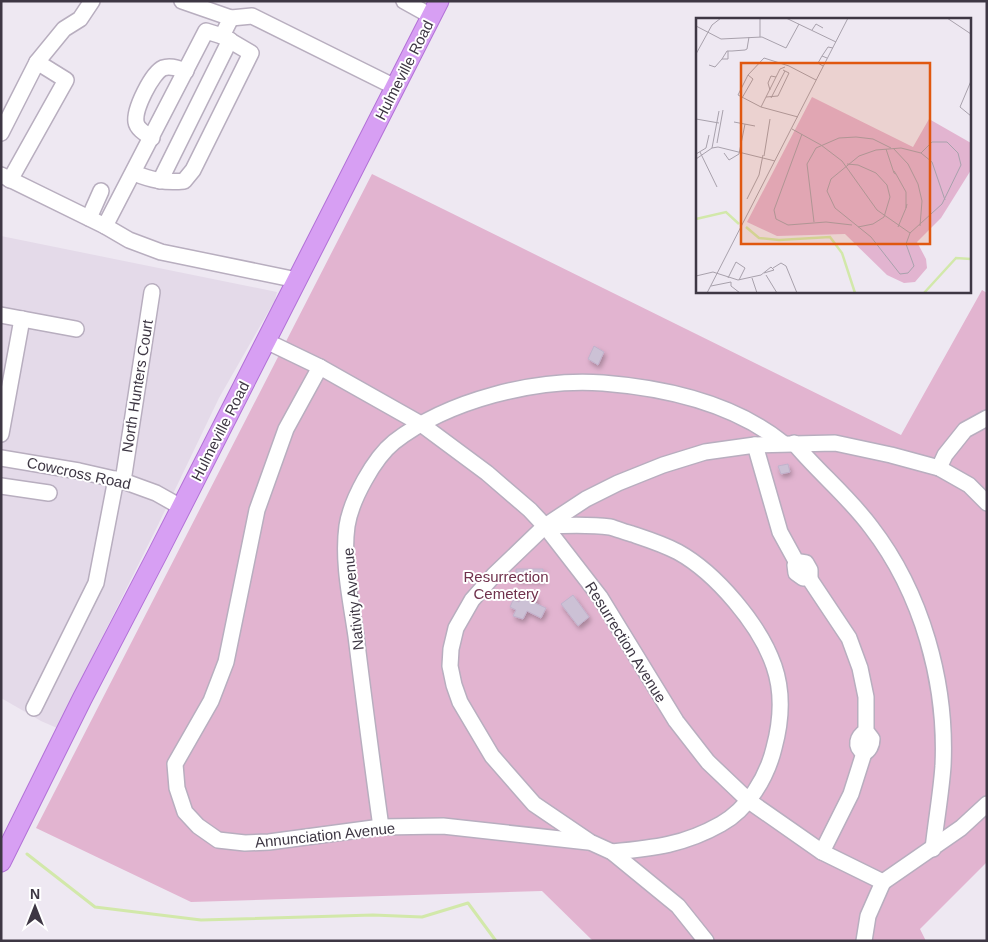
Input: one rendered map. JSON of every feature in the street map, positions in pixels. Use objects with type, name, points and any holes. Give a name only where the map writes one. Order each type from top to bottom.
[{"type":"main road","name":"Hulmeville Road","points":[[1,862],[435,9]]},
{"type":"street","points":[[1,133],[37,62],[64,29],[80,18],[92,1]]},
{"type":"street","points":[[182,1],[231,18],[252,16],[395,87]]},
{"type":"street","points":[[404,1],[435,9]]},
{"type":"street","points":[[160,181],[226,38],[231,18]]},
{"type":"street","points":[[105,226],[206,31],[226,38],[251,53],[193,170],[184,181],[169,183],[134,173]]},
{"type":"street","points":[[37,62],[66,80],[5,177],[105,226],[129,240],[161,252],[297,280]]},
{"type":"street","points":[[152,138],[136,124],[136,114],[140,100],[155,74],[161,69],[175,67],[186,71]]},
{"type":"street","points":[[89,218],[101,191]]},
{"type":"street","name":"North Hunters Court","points":[[34,708],[96,583],[119,480],[152,292]]},
{"type":"street","points":[[1,315],[76,329]]},
{"type":"street","points":[[1,434],[22,319]]},
{"type":"street","name":"Resurrection Avenue","points":[[266,341],[320,367],[421,424],[487,473],[530,510],[545,526],[600,597],[676,721],[708,762],[749,801],[822,852],[884,882]]},
{"type":"street","name":"Annunciation Avenue","points":[[320,367],[286,429],[257,510],[226,662],[210,701],[175,764],[177,788],[185,812],[198,826],[218,840],[245,843],[269,842],[381,827],[443,826],[590,842]]},
{"type":"street","name":"Nativity Avenue","points":[[381,827],[347,570],[347,526],[356,496],[372,467],[392,443],[421,424],[463,405],[512,390],[557,384],[591,383],[646,387],[687,396],[733,413],[789,443],[840,492],[871,527],[909,590],[924,629],[936,670],[942,718],[943,766],[933,849]]},
{"type":"street","points":[[939,468],[945,455],[965,430],[987,418]]},
{"type":"street","points":[[706,941],[678,906],[612,852],[590,842],[534,804],[492,756],[460,702],[450,666],[451,649],[456,628],[472,600],[494,575],[545,526],[594,495],[618,483],[663,465],[705,452],[755,445],[834,443],[891,455],[939,468],[969,485],[987,503]]},
{"type":"street","points":[[755,445],[780,532],[797,563],[795,565],[796,573],[803,578],[809,578],[849,638],[860,668],[866,697],[866,731],[858,739],[858,746],[864,753],[851,794],[822,852]]},
{"type":"street","name":"Cowcross Road","points":[[1,458],[119,480],[156,493],[181,507]]},
{"type":"street","points":[[1,486],[49,493]]},
{"type":"street","points":[[545,526],[579,524],[611,527],[678,552],[707,573],[737,604],[760,634],[774,667],[780,697],[779,729],[771,762],[749,801],[723,823],[691,839],[658,848],[612,852]]},
{"type":"street","points":[[864,941],[868,916],[884,882],[961,828],[987,804]]},
{"type":"shaded area","points":[[1,236],[277,292],[275,300],[219,398],[57,728],[1,698]]},
{"type":"green space","name":"Resurrection Cemetery","points":[[372,174],[901,435],[982,290],[987,293],[987,862],[920,929],[926,941],[593,941],[542,891],[191,902],[36,828]]},
{"type":"building","points":[[594,346],[604,352],[598,365],[588,359]]},
{"type":"building","points":[[788,464],[790,472],[781,474],[778,466]]},
{"type":"building","points":[[516,569],[543,569],[543,580],[516,579]]},
{"type":"building","points":[[528,593],[537,597],[535,603],[546,608],[541,618],[527,611],[523,619],[513,616],[516,610],[510,607],[513,600],[519,602],[521,597],[525,599]]},
{"type":"building","points":[[573,595],[589,617],[578,626],[561,604]]},
{"type":"waterway","points":[[27,854],[95,907],[201,920],[373,915],[422,917],[468,903],[496,941]]}]
